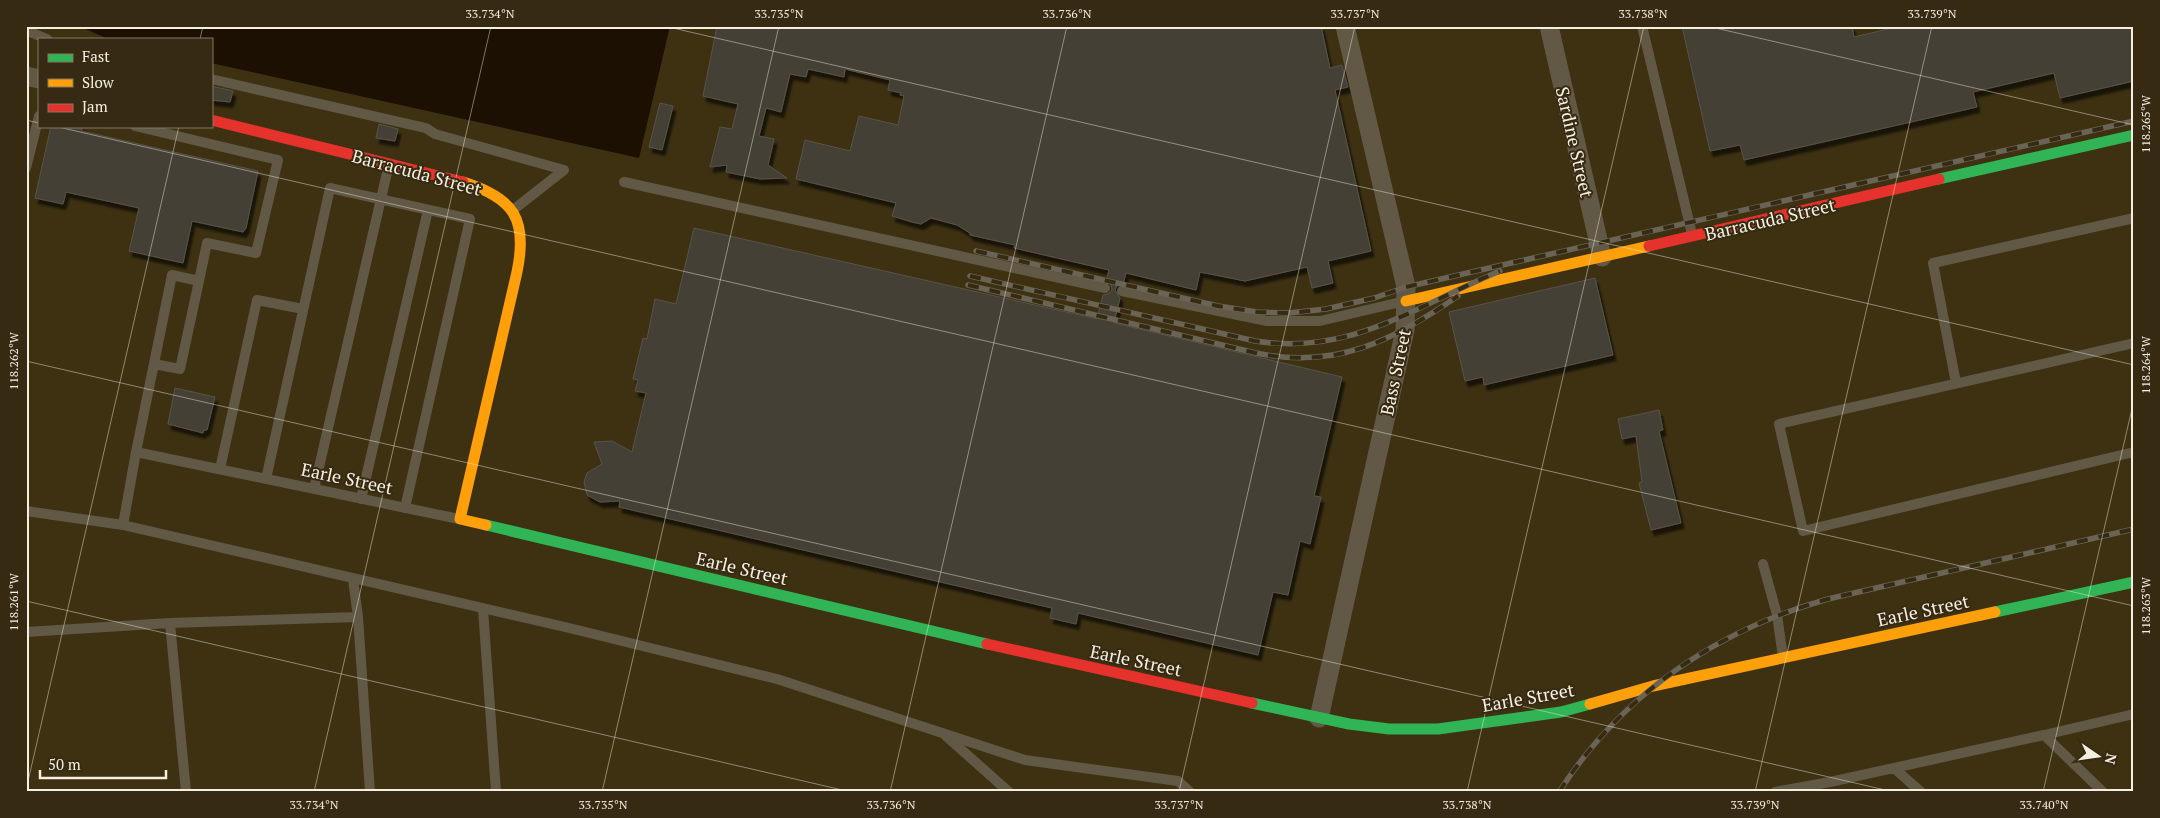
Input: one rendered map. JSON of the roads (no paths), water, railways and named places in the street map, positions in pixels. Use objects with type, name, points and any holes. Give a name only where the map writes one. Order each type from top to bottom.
[{"type":"street","name":"Bass Street","points":[[1320,718],[1405,330],[1406,287],[1400,256],[1345,26]]},
{"type":"street","name":"Sardine Street","points":[[1549,26],[1602,257]]},
{"type":"street","name":"Barracuda Street","points":[[212,120],[487,188],[505,201],[517,219],[522,242],[517,272],[460,519]]},
{"type":"street","name":"Barracuda Street","points":[[1406,300],[2134,135]]},
{"type":"street","name":"Earle Street","points":[[460,519],[1046,658],[1320,718],[1388,730],[1438,729],[1561,712],[1653,686],[2134,582]]},
{"type":"lane","points":[[26,26],[30,32],[45,38]]},
{"type":"lane","points":[[1642,26],[1692,236]]},
{"type":"lane","points":[[212,79],[426,128],[435,134],[564,170],[512,211]]},
{"type":"lane","points":[[26,168],[38,120]]},
{"type":"lane","points":[[143,128],[278,160],[256,253],[206,244],[180,369],[154,364]]},
{"type":"lane","points":[[314,489],[389,163]]},
{"type":"lane","points":[[624,182],[1105,288]]},
{"type":"lane","points":[[266,479],[330,188],[470,220],[405,508]]},
{"type":"lane","points":[[361,498],[428,210]]},
{"type":"lane","points":[[1956,383],[1933,263],[2134,218]]},
{"type":"lane","points":[[123,525],[172,275],[199,281]]},
{"type":"lane","points":[[1122,291],[1267,321],[1320,321],[1406,300]]},
{"type":"lane","points":[[220,469],[257,300],[303,309]]},
{"type":"lane","points":[[2134,343],[1780,424],[1804,531],[2134,452]]},
{"type":"lane","name":"Earle Street","points":[[136,452],[460,519]]},
{"type":"lane","points":[[26,512],[123,525],[353,580],[565,627],[778,679],[1025,760],[1178,781],[1190,792]]},
{"type":"lane","points":[[1763,564],[1777,615],[1783,658]]},
{"type":"lane","points":[[353,580],[358,617],[370,792]]},
{"type":"lane","points":[[482,609],[496,792]]},
{"type":"lane","points":[[26,632],[170,623],[358,617]]},
{"type":"lane","points":[[170,623],[186,792]]},
{"type":"lane","points":[[1775,792],[1894,768],[2134,714]]},
{"type":"lane","points":[[944,734],[1009,792]]},
{"type":"lane","points":[[2044,735],[2103,792]]},
{"type":"lane","points":[[1894,768],[1921,792]]},
{"type":"railway","points":[[976,251],[1218,306],[1257,312],[1289,313],[1326,309],[1374,298],[1406,287],[2134,121]]},
{"type":"railway","points":[[970,276],[1255,341],[1290,344],[1322,341],[1353,335],[1382,325],[1500,271]]},
{"type":"railway","points":[[968,285],[1256,353],[1285,357],[1313,357],[1339,354],[1363,347],[1411,326],[1458,296]]},
{"type":"railway","points":[[1559,792],[1584,757],[1612,725],[1643,696],[1675,670],[1748,628],[1787,612],[1828,599],[2134,529]]}]
